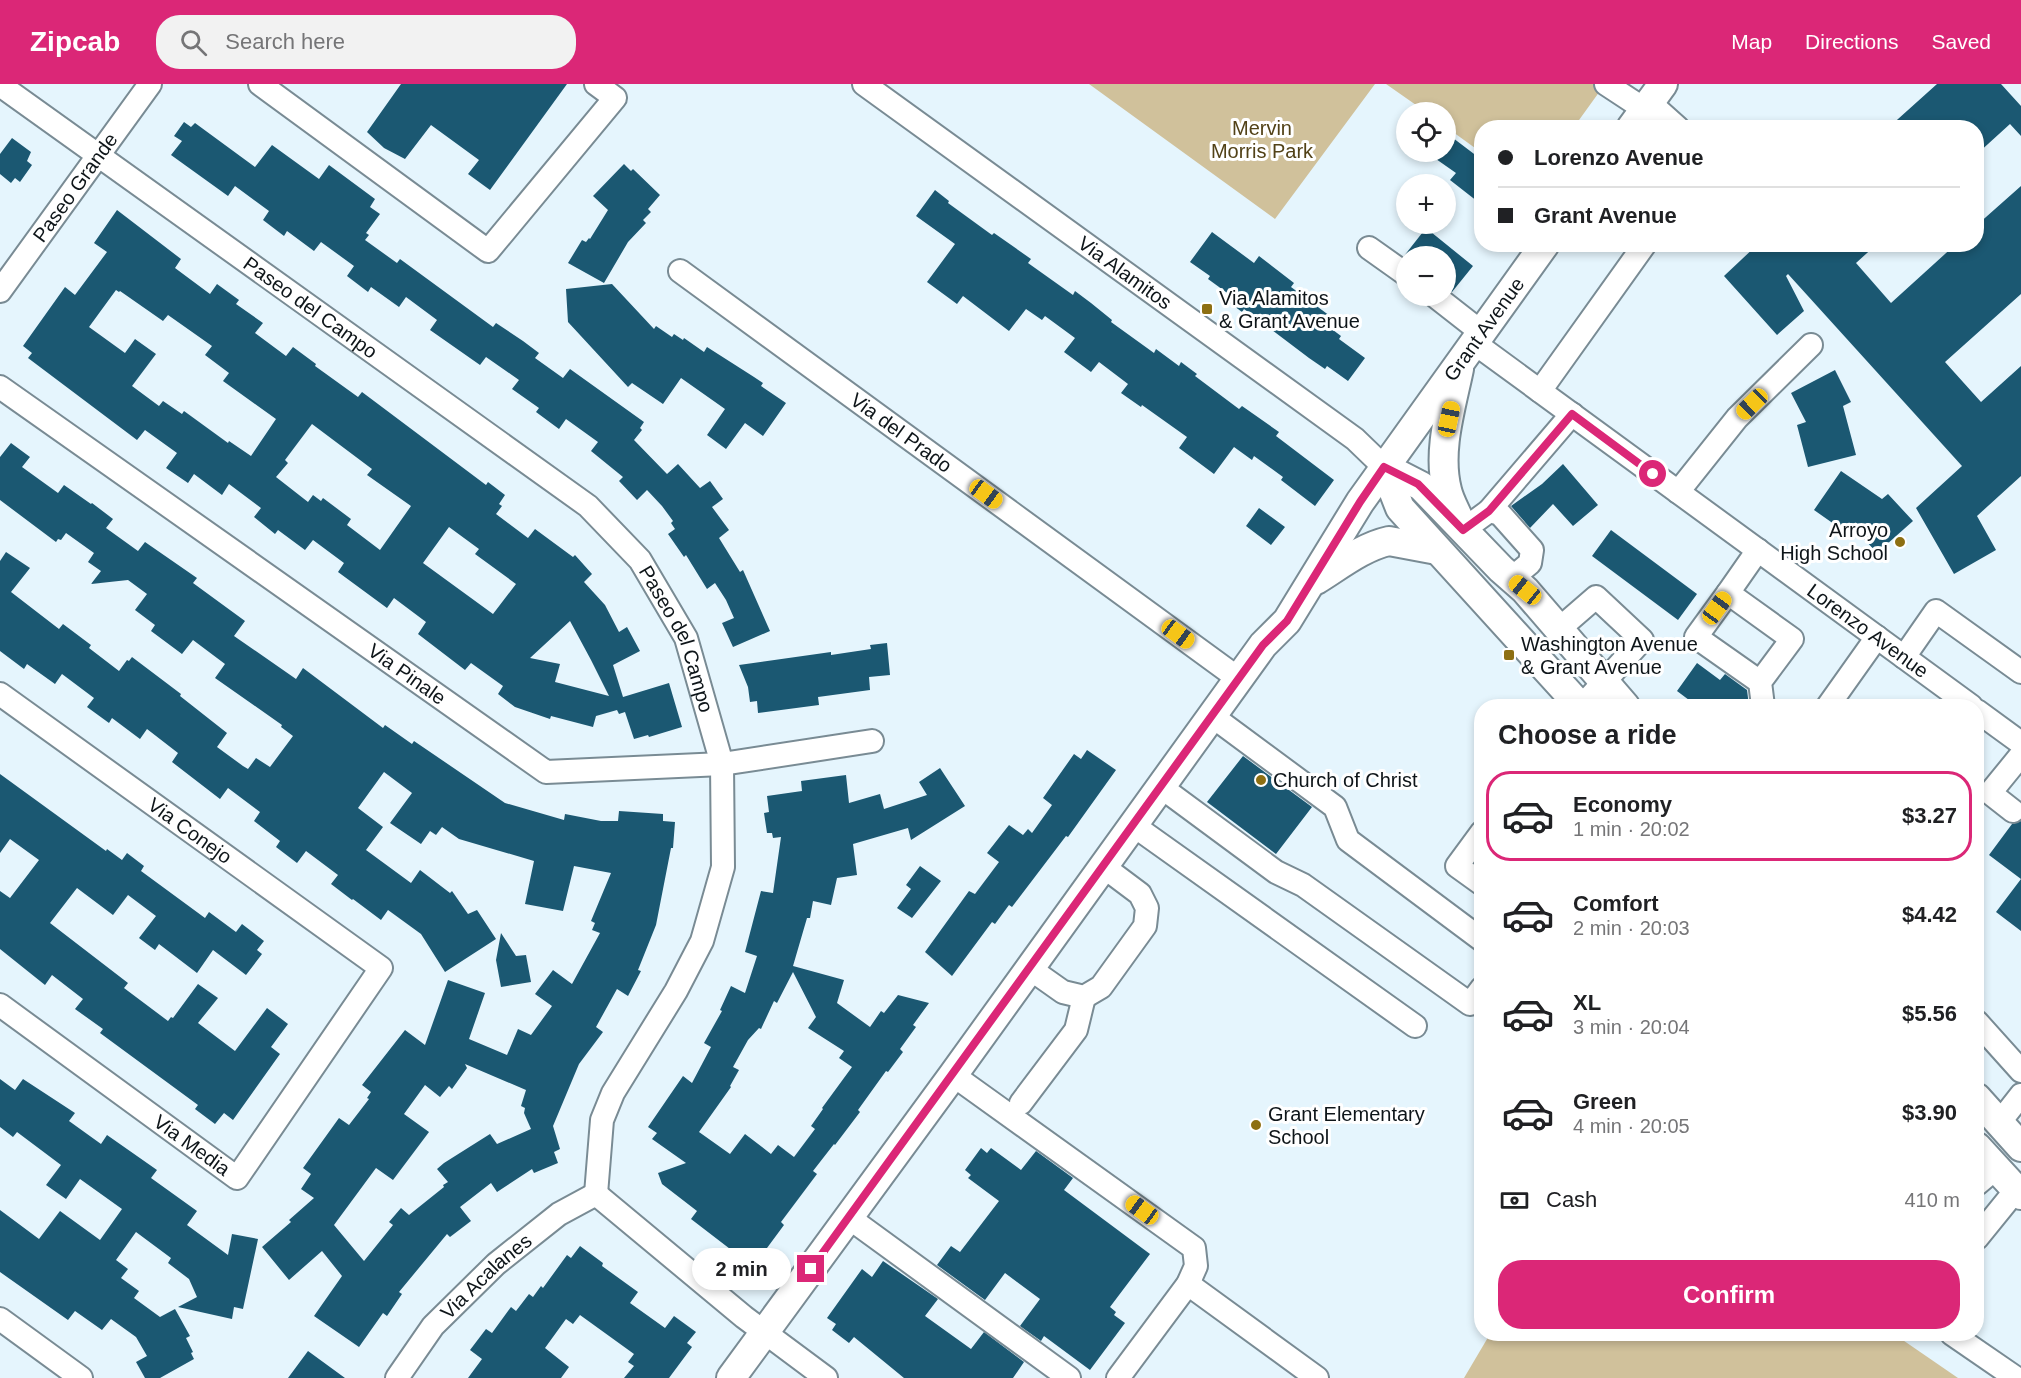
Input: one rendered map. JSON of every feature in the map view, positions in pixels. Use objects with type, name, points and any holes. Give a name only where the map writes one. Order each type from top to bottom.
[{"type":"main road","name":"Grant Avenue","points":[[730,1378],[953,1075],[1263,645],[1287,621],[1360,502],[1539,252]]},
{"type":"main road","points":[[1463,530],[1448,493],[1443,466],[1445,438],[1472,344]]},
{"type":"main road","points":[[1384,467],[1418,484],[1511,579],[1525,590],[1619,699]]},
{"type":"main road","points":[[1384,467],[1400,508],[1575,699]]},
{"type":"main road","points":[[1311,582],[1369,547],[1383,542],[1389,541],[1437,550]]},
{"type":"main road","points":[[1984,1106],[2021,1147]]},
{"type":"main road","points":[[1986,1176],[2018,1193]]},
{"type":"street","name":"Paseo Grande","points":[[0,291],[150,84]]},
{"type":"street","points":[[260,84],[488,251],[615,98],[596,84]]},
{"type":"street","name":"Via Alamitos","points":[[864,84],[1355,439],[1384,467]]},
{"type":"street","points":[[1606,84],[1647,106],[1667,120]]},
{"type":"street","name":"Paseo del Campo","points":[[0,85],[588,506],[640,560],[686,638],[722,764],[723,867],[702,941],[676,992],[613,1093],[602,1120],[597,1194]]},
{"type":"street","points":[[1369,248],[1396,268]]},
{"type":"street","points":[[1540,391],[1639,252]]},
{"type":"street","name":"Via del Prado","points":[[680,271],[1239,679]]},
{"type":"street","name":"Lorenzo Avenue","points":[[1443,306],[1472,344],[1572,414],[1961,699]]},
{"type":"street","points":[[1678,492],[1737,418],[1811,345]]},
{"type":"street","name":"Via Pinale","points":[[0,387],[546,772],[722,764],[872,741]]},
{"type":"street","points":[[1463,530],[1489,511],[1572,414]]},
{"type":"street","points":[[1489,511],[1500,514],[1532,550],[1530,563],[1511,579]]},
{"type":"street","points":[[1758,550],[1696,637],[1760,682]]},
{"type":"street","points":[[1728,593],[1792,639],[1760,682],[1762,699]]},
{"type":"street","points":[[1559,629],[1596,597],[1642,640],[1588,699]]},
{"type":"street","points":[[1904,657],[1936,611],[2021,672]]},
{"type":"street","points":[[1833,699],[1877,637]]},
{"type":"street","name":"Via Conejo","points":[[0,694],[381,968]]},
{"type":"street","points":[[1212,716],[1335,807],[1348,840],[1474,934]]},
{"type":"street","points":[[1984,716],[2021,743]]},
{"type":"street","points":[[2013,811],[1990,793],[2021,755]]},
{"type":"street","points":[[1161,787],[1276,872],[1304,885],[1470,1004],[1474,999]]},
{"type":"street","points":[[1133,825],[1415,1026]]},
{"type":"street","points":[[1474,843],[1457,866],[1474,878]]},
{"type":"street","points":[[1029,968],[1063,992],[1084,997],[1101,987],[1145,926],[1147,908],[1140,894],[1104,867]]},
{"type":"street","name":"Via Media","points":[[0,1005],[237,1178],[381,968]]},
{"type":"street","points":[[1021,1102],[1076,1030],[1084,997]]},
{"type":"street","points":[[1984,1030],[2021,1071]]},
{"type":"street","points":[[953,1075],[1194,1248],[1197,1266],[1188,1284],[1118,1378]]},
{"type":"street","points":[[1999,1123],[2021,1095]]},
{"type":"street","points":[[1984,1230],[2018,1193]]},
{"type":"street","points":[[597,1194],[764,1332],[826,1378]]},
{"type":"street","name":"Via Acalanes","points":[[397,1378],[433,1326],[496,1264],[559,1214],[597,1194]]},
{"type":"street","points":[[848,1217],[1070,1378]]},
{"type":"street","points":[[1188,1284],[1317,1378]]},
{"type":"street","points":[[0,1319],[81,1378]]},
{"type":"street","points":[[1962,1341],[2016,1378]]},
{"type":"green space","name":"Mervin Morris Park","points":[[1089,84],[1375,84],[1275,219]]},
{"type":"green space","points":[[1386,84],[1605,84],[1579,120],[1474,120],[1474,147],[1456,134],[1456,102],[1412,102]]},
{"type":"green space","points":[[1486,1341],[1904,1341],[1958,1378],[1464,1378]]},
{"type":"building","points":[[401,84],[567,84],[490,190],[468,174],[479,160],[431,125],[405,159],[384,148],[367,132]]},
{"type":"building","points":[[1937,84],[2001,84],[2021,106],[2021,136],[2010,124],[1984,148],[1984,120],[1897,120]]},
{"type":"building","points":[[184,122],[191,127],[195,123],[255,167],[272,145],[319,179],[329,165],[375,199],[370,207],[380,214],[366,233],[369,235],[365,240],[397,263],[400,259],[493,327],[496,323],[523,341],[539,353],[535,358],[563,378],[570,369],[644,422],[640,428],[642,430],[634,440],[667,474],[678,464],[700,488],[710,481],[723,499],[712,507],[729,530],[719,538],[740,572],[743,570],[770,631],[733,647],[722,623],[734,618],[715,583],[707,589],[686,555],[684,557],[668,534],[675,529],[671,523],[673,521],[647,490],[637,500],[619,481],[623,477],[591,451],[598,442],[566,419],[559,429],[536,412],[539,408],[512,389],[519,380],[486,357],[480,365],[430,330],[437,320],[406,297],[399,307],[371,287],[368,292],[347,276],[354,266],[321,242],[314,251],[287,231],[284,236],[263,220],[269,211],[235,186],[228,196],[171,155],[182,141],[174,136]]},
{"type":"building","points":[[12,138],[31,152],[27,161],[32,165],[20,182],[15,178],[11,183],[0,174],[0,154]]},
{"type":"building","points":[[1456,140],[1474,154],[1474,199],[1456,185],[1456,173],[1440,162],[1456,162]]},
{"type":"building","points":[[624,164],[631,171],[633,169],[660,195],[648,209],[651,212],[643,220],[646,223],[628,242],[604,283],[568,263],[582,240],[586,242],[590,239],[608,210],[593,196]]},
{"type":"building","points":[[2021,186],[2021,294],[1945,362],[1981,402],[2021,366],[2021,476],[1977,516],[1996,550],[1954,574],[1916,508],[1962,466],[1788,274],[1786,276],[1804,311],[1777,335],[1724,276],[1750,252],[1868,252],[1856,263],[1891,303],[1947,252],[1984,252],[1984,219]]},
{"type":"building","points":[[935,190],[949,201],[948,203],[992,235],[994,233],[1031,259],[1028,263],[1073,295],[1075,291],[1112,320],[1111,322],[1154,353],[1156,349],[1179,366],[1181,362],[1197,374],[1195,376],[1239,409],[1242,406],[1279,432],[1276,436],[1334,480],[1315,506],[1281,480],[1283,477],[1254,456],[1252,460],[1234,447],[1214,474],[1179,448],[1187,437],[1121,393],[1128,384],[1099,362],[1091,372],[1064,352],[1075,338],[1045,316],[1042,320],[1026,309],[1009,331],[963,296],[957,304],[927,282],[955,244],[916,216]]},
{"type":"building","points":[[117,210],[181,259],[175,268],[210,294],[217,284],[239,300],[236,304],[263,323],[255,333],[286,356],[293,347],[358,397],[362,392],[486,485],[488,482],[505,495],[499,504],[502,506],[496,514],[528,538],[535,529],[573,557],[575,555],[592,574],[584,582],[605,605],[619,632],[627,627],[640,651],[613,665],[623,697],[669,683],[682,727],[634,739],[625,712],[619,714],[617,710],[596,716],[593,727],[551,716],[550,719],[515,707],[498,694],[503,686],[471,663],[465,670],[418,634],[426,622],[394,598],[387,608],[338,572],[344,563],[313,540],[305,550],[278,530],[275,534],[254,517],[261,508],[229,484],[222,495],[194,474],[188,483],[166,468],[177,453],[145,430],[137,440],[28,358],[32,353],[23,346],[65,287],[75,295],[107,252],[94,243]],"holes":[[[116,290],[120,291],[163,321],[168,315],[212,346],[205,355],[229,373],[223,381],[276,419],[251,456],[229,441],[228,443],[184,411],[182,414],[163,401],[159,406],[132,386],[156,354],[135,339],[125,353],[89,327]],[[312,424],[372,469],[367,475],[411,506],[380,550],[347,525],[351,519],[323,498],[321,501],[313,495],[308,502],[276,477],[288,463],[285,460]],[[449,527],[479,549],[475,554],[516,584],[493,614],[423,563]],[[570,621],[609,696],[555,682],[560,664],[530,658]]]},
{"type":"building","points":[[1212,232],[1254,263],[1259,256],[1294,283],[1291,287],[1330,316],[1325,324],[1341,336],[1339,339],[1365,358],[1348,381],[1327,366],[1325,369],[1244,309],[1242,312],[1226,300],[1230,295],[1208,279],[1210,276],[1190,262]]},
{"type":"building","points":[[1421,234],[1433,234],[1448,246],[1412,246]]},
{"type":"building","points":[[1456,252],[1473,266],[1456,287]]},
{"type":"building","points":[[612,284],[654,329],[656,326],[672,337],[674,334],[683,340],[684,338],[704,352],[707,347],[763,383],[761,386],[786,403],[763,436],[745,423],[726,449],[707,435],[725,409],[681,378],[663,404],[632,383],[628,387],[568,322],[566,289]]},
{"type":"building","points":[[1835,370],[1851,402],[1843,406],[1856,455],[1808,467],[1797,425],[1806,422],[1791,393]]},
{"type":"building","points":[[11,443],[30,457],[22,467],[58,493],[64,485],[113,519],[106,528],[138,551],[145,542],[197,578],[193,583],[245,621],[234,636],[296,679],[303,668],[383,728],[385,725],[412,744],[414,741],[505,803],[564,820],[565,814],[601,821],[618,821],[619,811],[663,814],[663,821],[675,822],[673,848],[671,848],[656,925],[638,970],[641,971],[628,996],[617,989],[596,1027],[603,1032],[579,1064],[553,1126],[560,1149],[554,1152],[558,1163],[534,1173],[532,1169],[497,1192],[491,1183],[460,1207],[471,1221],[450,1237],[447,1234],[399,1292],[402,1294],[387,1316],[383,1313],[359,1347],[314,1316],[342,1276],[322,1251],[289,1280],[262,1247],[314,1198],[301,1189],[311,1174],[303,1168],[339,1118],[349,1125],[369,1099],[367,1098],[371,1092],[362,1085],[405,1030],[425,1045],[448,980],[485,993],[469,1039],[507,1055],[518,1029],[531,1035],[552,1006],[535,994],[553,970],[572,984],[600,933],[592,930],[595,923],[591,921],[611,873],[574,866],[563,911],[525,904],[534,861],[459,839],[442,827],[436,835],[430,831],[421,844],[390,823],[412,793],[384,772],[358,808],[383,827],[366,850],[411,883],[420,870],[450,893],[452,891],[468,914],[477,910],[496,939],[445,972],[421,934],[388,910],[381,920],[352,900],[331,884],[338,875],[306,851],[297,863],[276,847],[280,841],[254,821],[260,812],[228,788],[220,799],[172,762],[178,753],[147,729],[140,739],[112,718],[109,723],[87,707],[94,698],[62,674],[55,684],[27,664],[24,669],[0,651],[0,561],[6,552],[30,568],[11,592],[59,629],[63,624],[91,645],[89,648],[119,671],[132,657],[227,733],[217,747],[243,766],[248,769],[256,758],[270,767],[293,736],[281,727],[282,725],[215,678],[225,664],[193,640],[182,654],[151,631],[155,625],[135,610],[147,594],[128,580],[91,584],[101,571],[88,562],[94,553],[66,533],[61,540],[58,539],[56,542],[0,500],[0,457]],"holes":[[[465,1064],[526,1090],[521,1106],[525,1108],[524,1113],[531,1129],[497,1144],[490,1134],[444,1163],[437,1169],[448,1182],[443,1185],[444,1187],[409,1215],[401,1208],[389,1222],[393,1225],[364,1261],[334,1225],[376,1168],[393,1180],[429,1132],[404,1114],[425,1085],[440,1097],[449,1086],[452,1089],[467,1068]]]},
{"type":"building","points":[[1563,464],[1598,505],[1573,526],[1553,504],[1530,528],[1511,506],[1542,484]]},
{"type":"building","points":[[1841,471],[1882,499],[1888,494],[1913,521],[1877,553],[1855,529],[1851,536],[1814,510]]},
{"type":"building","points":[[1259,508],[1285,527],[1271,545],[1246,526]]},
{"type":"building","points":[[1611,530],[1697,594],[1678,620],[1592,556]]},
{"type":"building","points":[[887,643],[890,675],[869,677],[870,690],[818,697],[819,705],[758,713],[757,701],[750,702],[748,687],[739,665],[831,652],[831,655],[871,649],[870,645]]},
{"type":"building","points":[[1697,663],[1720,680],[1725,674],[1747,690],[1748,699],[1688,699],[1677,691]]},
{"type":"building","points":[[1087,750],[1116,770],[1068,837],[1066,836],[1012,907],[1009,905],[995,924],[992,922],[952,976],[925,952],[969,891],[975,894],[999,862],[987,853],[1009,825],[1023,835],[1028,829],[1032,833],[1052,805],[1043,798],[1074,754],[1081,759]]},
{"type":"building","points":[[1243,756],[1312,807],[1276,854],[1207,802]]},
{"type":"building","points":[[940,768],[965,806],[911,840],[908,828],[853,844],[857,875],[837,878],[831,905],[813,901],[810,918],[807,918],[793,966],[844,980],[837,1003],[870,1027],[881,1011],[884,1013],[898,995],[929,1003],[913,1025],[916,1027],[900,1049],[903,1052],[888,1072],[886,1071],[858,1110],[860,1112],[813,1171],[817,1174],[781,1222],[784,1225],[761,1256],[754,1251],[747,1262],[691,1219],[697,1211],[662,1184],[658,1173],[686,1163],[652,1139],[657,1133],[648,1127],[683,1076],[692,1083],[711,1047],[704,1043],[722,1011],[720,1010],[731,986],[745,993],[757,956],[745,952],[761,891],[773,893],[781,837],[773,838],[772,833],[767,833],[764,813],[769,812],[767,796],[802,791],[801,781],[846,775],[849,803],[880,794],[884,809],[927,795],[919,782]],"holes":[[[793,972],[816,1017],[808,1028],[844,1051],[839,1058],[852,1067],[822,1108],[811,1126],[815,1129],[794,1157],[778,1145],[771,1154],[745,1134],[730,1154],[699,1132],[731,1087],[739,1070],[733,1067],[748,1040],[759,1028],[761,1029],[774,1001],[777,1003]]]},
{"type":"building","points":[[0,774],[106,851],[107,849],[122,860],[127,853],[144,866],[141,871],[205,918],[209,912],[236,932],[242,924],[264,941],[257,950],[262,954],[246,975],[213,950],[197,973],[159,944],[155,950],[139,938],[156,916],[128,895],[113,915],[77,888],[50,923],[128,983],[124,988],[168,1021],[171,1017],[173,1018],[198,984],[218,998],[198,1023],[235,1051],[267,1008],[288,1024],[271,1047],[280,1054],[233,1120],[224,1113],[215,1124],[195,1109],[198,1105],[100,1033],[103,1029],[75,1009],[83,999],[52,975],[45,985],[0,949],[0,891],[10,898],[39,860],[10,839],[0,853]]},
{"type":"building","points":[[2021,821],[2021,879],[1989,855],[2012,824]]},
{"type":"building","points":[[920,866],[941,881],[912,918],[897,908],[911,889],[906,885]]},
{"type":"building","points":[[2021,879],[2021,931],[1996,912]]},
{"type":"building","points":[[501,933],[516,956],[526,955],[531,982],[501,987],[496,960]]},
{"type":"building","points":[[0,1079],[15,1090],[23,1079],[75,1113],[69,1121],[101,1144],[107,1135],[157,1170],[151,1178],[197,1211],[187,1225],[228,1255],[232,1234],[258,1239],[243,1309],[234,1307],[232,1319],[178,1307],[197,1297],[189,1279],[168,1263],[171,1258],[136,1232],[116,1260],[128,1269],[121,1278],[139,1291],[134,1298],[160,1317],[175,1309],[190,1336],[186,1338],[194,1359],[160,1378],[145,1378],[136,1362],[147,1356],[136,1337],[111,1319],[102,1330],[75,1311],[68,1320],[0,1272],[0,1210],[39,1239],[60,1211],[100,1240],[122,1209],[80,1179],[66,1199],[46,1185],[61,1165],[17,1132],[13,1137],[0,1127]]},
{"type":"building","points":[[981,1148],[987,1153],[991,1148],[1021,1170],[1036,1151],[1073,1178],[1064,1190],[1150,1254],[1110,1307],[1116,1312],[1114,1315],[1125,1323],[1090,1370],[1044,1336],[1041,1341],[1020,1326],[1040,1299],[1005,1273],[985,1300],[937,1265],[951,1246],[960,1252],[999,1201],[968,1178],[971,1175],[965,1170]]},
{"type":"building","points":[[580,1246],[603,1263],[602,1266],[638,1292],[630,1303],[665,1328],[674,1316],[696,1332],[687,1343],[692,1347],[669,1378],[624,1378],[634,1366],[628,1362],[634,1354],[580,1315],[573,1324],[566,1319],[545,1348],[569,1367],[561,1378],[468,1378],[482,1359],[470,1350],[486,1329],[492,1333],[511,1307],[516,1311],[529,1294],[533,1297],[541,1286],[543,1288],[567,1255],[571,1258]]},
{"type":"building","points":[[883,1261],[938,1299],[925,1316],[971,1349],[984,1332],[1024,1362],[1013,1378],[904,1378],[854,1337],[849,1343],[832,1330],[836,1324],[827,1318],[862,1269],[872,1277]]},
{"type":"building","points":[[308,1351],[345,1378],[288,1378]]},
{"type":"place","name":"Via Alamitos & Grant Avenue","points":[[1207,309]]},
{"type":"place","name":"Arroyo High School","points":[[1900,542]]},
{"type":"place","name":"Washington Avenue & Grant Avenue","points":[[1509,655]]},
{"type":"place","name":"Church of Christ","points":[[1261,780]]},
{"type":"place","name":"Grant Elementary School","points":[[1256,1125]]},
{"type":"route","points":[[811,1269],[1263,645],[1287,621],[1384,467],[1418,484],[1463,530],[1489,511],[1572,414],[1653,474]]}]
